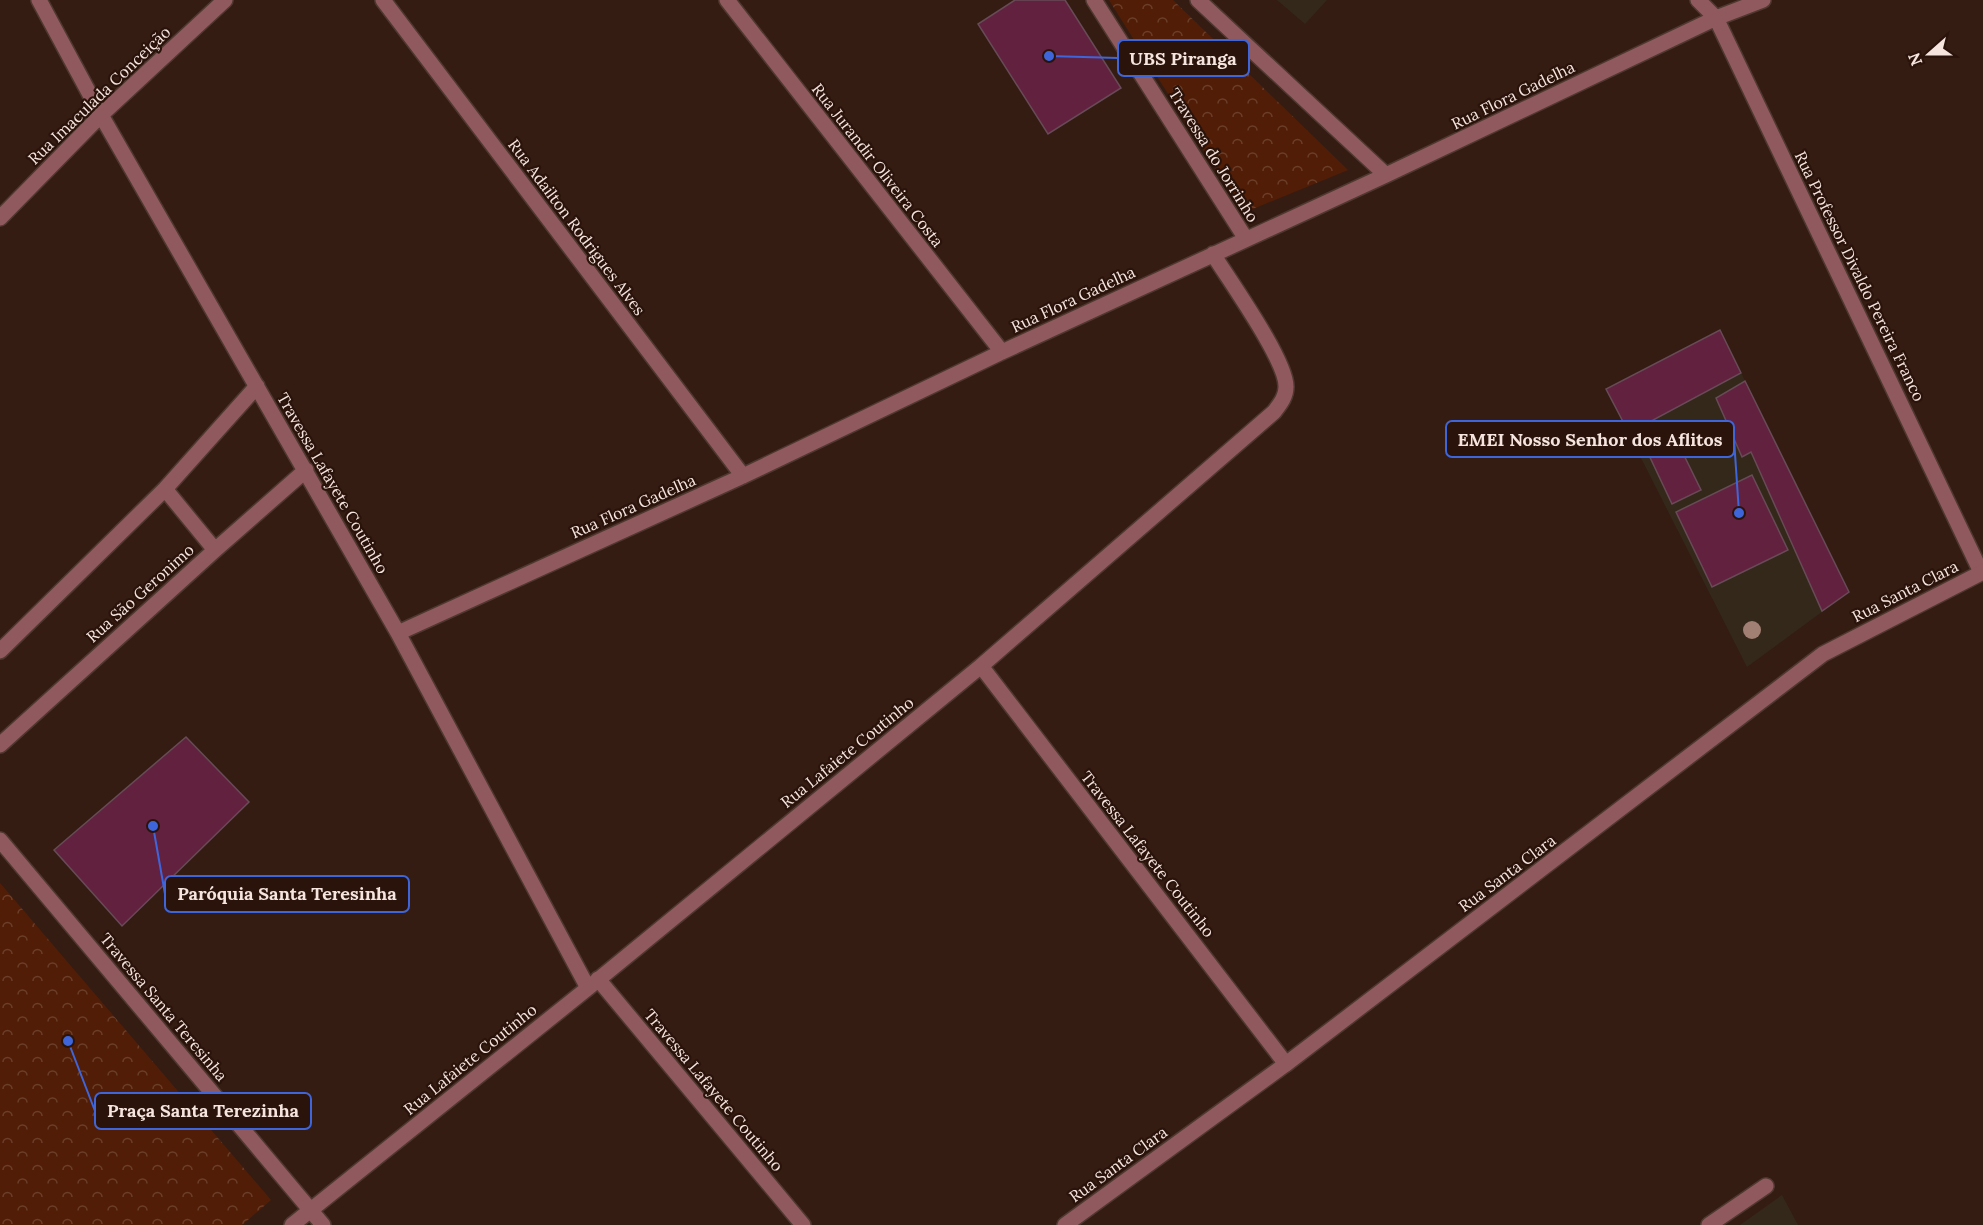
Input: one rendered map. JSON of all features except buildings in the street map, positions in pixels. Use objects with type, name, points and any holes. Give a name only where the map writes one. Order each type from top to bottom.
[{"type":"street","name":"Travessa Lafayete Coutinho","points":[[39,0],[101,115],[306,470],[593,983],[803,1225]]},
{"type":"street","name":"Rua Imaculada Conceição","points":[[0,218],[101,115],[225,0]]},
{"type":"street","name":"Rua Adailton Rodrigues Alves","points":[[383,0],[743,476]]},
{"type":"street","name":"Rua Jurandir Oliveira Costa","points":[[727,0],[1002,352]]},
{"type":"street","name":"Travessa do Jorrinho","points":[[1094,0],[1246,239]]},
{"type":"street","points":[[1198,0],[1386,176]]},
{"type":"street","name":"Rua Professor Divaldo Pereira Franco","points":[[1698,0],[1716,18],[1982,572]]},
{"type":"street","name":"Rua Flora Gadelha","points":[[398,633],[743,476],[1002,352],[1386,176],[1716,18],[1763,0]]},
{"type":"street","name":"Rua Lafaiete Coutinho","points":[[292,1225],[981,666],[1274,412],[1283,400],[1286,388],[1280,362],[1213,254]]},
{"type":"street","points":[[0,651],[165,489],[257,386]]},
{"type":"street","name":"Rua São Geronimo","points":[[0,745],[215,549],[306,470]]},
{"type":"street","points":[[165,489],[215,549]]},
{"type":"street","name":"Rua Santa Clara","points":[[1065,1225],[1286,1064],[1823,654],[1982,572]]},
{"type":"street","name":"Travessa Lafayete Coutinho","points":[[981,666],[1286,1064]]},
{"type":"street","name":"Travessa Santa Teresinha","points":[[0,840],[323,1225]]},
{"type":"street","points":[[1709,1225],[1766,1186]]},
{"type":"shaded area","points":[[1277,0],[1327,0],[1305,24]]},
{"type":"shaded area","points":[[1720,330],[1849,592],[1747,667],[1606,389]]},
{"type":"shaded area","points":[[1782,1195],[1798,1225],[1740,1225]]},
{"type":"green space","points":[[1109,0],[1173,0],[1348,170],[1243,213]]},
{"type":"green space","points":[[0,883],[271,1200],[242,1225],[0,1225]]},
{"type":"place","name":"UBS Piranga","points":[[1049,56]]},
{"type":"place","name":"EMEI Nosso Senhor dos Aflitos","points":[[1739,513]]},
{"type":"place","name":"Paróquia Santa Teresinha","points":[[153,826]]},
{"type":"place","name":"Praça Santa Terezinha","points":[[68,1041]]}]
